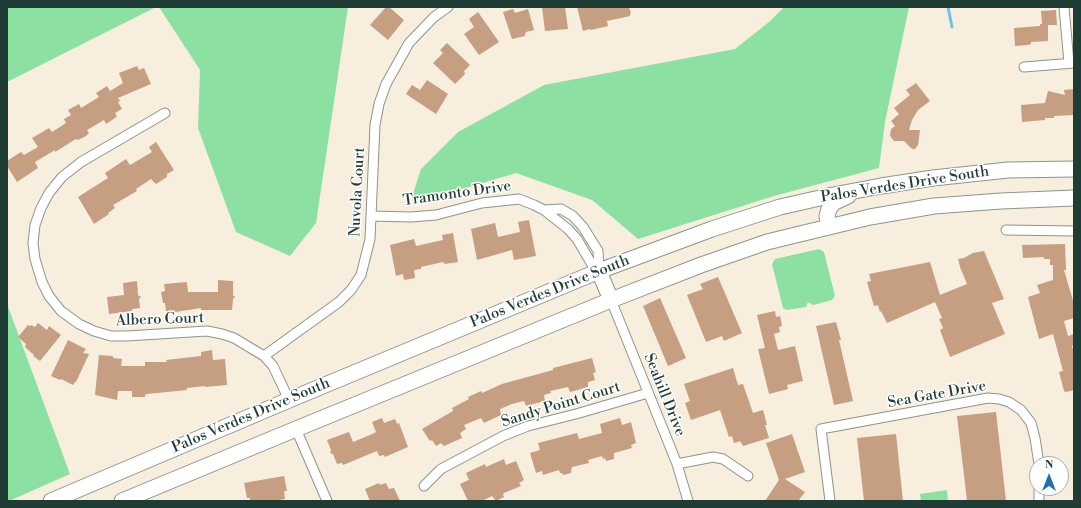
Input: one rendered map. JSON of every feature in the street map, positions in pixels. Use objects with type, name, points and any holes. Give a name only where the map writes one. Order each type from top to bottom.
[{"type":"main road","name":"Palos Verdes Drive South","points":[[50,501],[598,271],[712,229],[780,208],[833,195],[896,184],[933,178],[1008,170],[1074,169]]},
{"type":"main road","points":[[829,227],[827,216],[833,203],[844,197],[896,184]]},
{"type":"main road","name":"Palos Verdes Drive South","points":[[122,501],[611,300],[732,253],[767,242],[870,217],[934,206],[1074,198]]},
{"type":"main road","points":[[598,271],[611,300]]},
{"type":"street","name":"Nuvola Court","points":[[264,356],[339,302],[351,290],[360,275],[370,239],[375,125],[379,104],[386,84],[409,43],[434,17],[448,7]]},
{"type":"street","points":[[1024,67],[1072,63],[1064,7]]},
{"type":"street","name":"Albero Court","points":[[165,113],[81,162],[62,177],[49,194],[41,208],[35,225],[33,243],[35,259],[42,282],[49,296],[61,311],[78,324],[111,336],[207,331],[234,338],[264,356],[273,366],[289,400]]},
{"type":"street","name":"Tramonto Drive","points":[[371,216],[411,217],[436,214],[482,203],[519,199],[544,210],[568,229],[577,239],[591,263],[598,271]]},
{"type":"street","name":"Tramonto Drive","points":[[544,210],[561,209],[573,216],[583,227],[598,251],[598,271]]},
{"type":"street","points":[[1006,230],[1074,231]]},
{"type":"street","name":"Seahill Drive","points":[[611,300],[677,464],[688,501]]},
{"type":"street","name":"Sandy Point Court","points":[[424,486],[441,469],[503,436],[528,426],[648,393]]},
{"type":"street","name":"Sea Gate Drive","points":[[830,501],[821,429],[988,398],[999,399],[1009,402],[1021,410],[1031,423],[1038,456]]},
{"type":"street","points":[[296,429],[327,501]]},
{"type":"street","points":[[677,464],[713,457],[723,459],[748,476]]},
{"type":"green space","points":[[7,7],[156,7],[7,82]]},
{"type":"green space","points":[[159,7],[348,7],[316,223],[290,256],[236,232],[198,128],[200,70]]},
{"type":"green space","points":[[784,7],[909,7],[885,122],[879,168],[774,196],[638,239],[592,200],[516,173],[466,188],[412,197],[421,169],[458,132],[544,85],[735,49],[769,22]]},
{"type":"green space","points":[[819,249],[824,252],[835,296],[832,300],[813,305],[808,302],[806,307],[787,310],[783,308],[772,264],[775,259]]},
{"type":"green space","points":[[7,304],[70,474],[9,501],[7,501]]},
{"type":"green space","points":[[947,490],[948,501],[921,501],[920,494]]},
{"type":"building","points":[[386,7],[389,7],[404,20],[388,40],[370,25]]},
{"type":"building","points":[[542,7],[565,7],[568,29],[545,31]]},
{"type":"building","points":[[577,7],[629,7],[631,14],[630,16],[607,21],[608,26],[583,31]]},
{"type":"building","points":[[513,9],[515,13],[528,9],[534,30],[526,32],[525,36],[512,39],[503,12]]},
{"type":"building","points":[[1056,10],[1057,25],[1048,25],[1048,41],[1031,42],[1031,44],[1028,45],[1015,46],[1014,28],[1040,26],[1040,24],[1042,24],[1041,11]]},
{"type":"building","points":[[478,12],[499,42],[479,55],[464,34],[474,27],[469,19]]},
{"type":"building","points":[[447,43],[470,65],[464,71],[465,74],[455,84],[433,63],[443,53],[440,50]]},
{"type":"building","points":[[137,66],[139,70],[144,68],[151,84],[118,98],[120,101],[118,102],[122,109],[115,113],[117,116],[115,118],[106,124],[104,120],[87,130],[89,133],[86,136],[78,140],[76,139],[35,162],[38,168],[17,182],[7,166],[7,161],[21,152],[24,155],[38,147],[32,138],[49,128],[52,132],[66,123],[64,119],[71,115],[68,110],[79,104],[81,108],[99,97],[96,93],[107,86],[110,91],[123,83],[119,73]]},
{"type":"building","points":[[427,80],[448,94],[436,114],[406,94],[412,85],[420,90]]},
{"type":"building","points":[[916,83],[930,101],[918,110],[912,120],[909,130],[920,130],[918,145],[915,149],[912,149],[904,141],[894,141],[890,136],[891,129],[895,126],[891,121],[899,114],[894,108],[910,95],[906,90]]},
{"type":"building","points":[[1074,89],[1074,115],[1054,116],[1054,118],[1045,118],[1045,120],[1022,122],[1021,105],[1045,103],[1048,91],[1065,95],[1064,90]]},
{"type":"building","points":[[156,142],[174,170],[167,174],[167,177],[156,184],[151,179],[136,189],[137,191],[113,205],[115,208],[108,213],[109,214],[94,224],[78,197],[108,178],[105,173],[126,159],[130,165],[152,152],[149,147]]},
{"type":"building","points":[[529,220],[536,256],[514,260],[512,250],[477,260],[471,229],[495,223],[498,237],[520,232],[518,222]]},
{"type":"building","points":[[453,233],[458,262],[445,264],[443,262],[421,267],[421,269],[414,270],[415,278],[404,280],[403,274],[396,276],[390,245],[414,239],[416,246],[443,240],[442,235]]},
{"type":"building","points":[[1065,244],[1066,270],[1064,270],[1074,304],[1074,318],[1064,321],[1068,336],[1074,334],[1074,345],[1072,346],[1074,353],[1074,390],[1066,392],[1064,391],[1059,372],[1063,371],[1053,334],[1039,339],[1028,297],[1040,293],[1037,285],[1053,280],[1053,265],[1050,265],[1050,259],[1044,259],[1044,257],[1023,258],[1022,245]]},
{"type":"building","points":[[984,251],[1004,299],[992,303],[1005,334],[950,357],[940,330],[943,328],[939,319],[942,318],[935,302],[887,323],[881,311],[880,312],[878,305],[874,306],[867,282],[871,281],[869,274],[930,262],[940,295],[967,284],[958,259],[964,258],[973,253]]},
{"type":"building","points":[[718,277],[742,333],[724,341],[722,336],[706,342],[687,295],[703,289],[700,284]]},
{"type":"building","points":[[218,280],[233,281],[233,295],[235,297],[233,299],[232,310],[201,310],[201,308],[169,313],[166,311],[161,292],[165,291],[164,284],[187,282],[188,292],[218,292]]},
{"type":"building","points":[[137,281],[138,295],[141,297],[139,299],[140,308],[132,309],[132,311],[109,314],[107,297],[124,295],[123,283]]},
{"type":"building","points":[[660,298],[686,358],[668,366],[643,306]]},
{"type":"building","points":[[775,311],[776,317],[780,316],[782,326],[779,327],[780,332],[774,334],[778,350],[795,346],[803,381],[787,385],[788,389],[769,394],[758,349],[765,348],[757,315]]},
{"type":"building","points":[[836,322],[853,401],[834,405],[816,326]]},
{"type":"building","points":[[38,323],[47,330],[49,326],[61,335],[40,361],[33,356],[34,355],[25,347],[26,344],[18,337],[28,325],[35,327]]},
{"type":"building","points":[[68,340],[86,349],[83,353],[89,354],[76,382],[73,385],[51,376]]},
{"type":"building","points":[[212,350],[213,360],[225,359],[227,385],[187,388],[187,390],[147,394],[145,397],[132,397],[132,391],[118,391],[117,400],[95,395],[99,355],[113,356],[113,358],[122,359],[121,366],[145,366],[145,362],[167,362],[166,360],[201,356],[201,352]]},
{"type":"building","points":[[592,358],[596,372],[593,373],[595,380],[588,382],[588,387],[570,392],[568,387],[550,391],[551,393],[544,395],[545,401],[526,406],[524,401],[512,404],[500,409],[501,415],[484,423],[481,418],[464,425],[466,429],[460,433],[462,438],[444,446],[441,443],[436,446],[432,440],[430,441],[422,429],[453,411],[452,408],[469,399],[468,397],[481,391],[482,393],[502,384],[553,370],[553,368]]},
{"type":"building","points":[[733,368],[738,385],[743,384],[753,413],[763,410],[769,438],[743,446],[740,441],[734,443],[732,436],[729,437],[720,410],[691,420],[685,403],[690,401],[684,384]]},
{"type":"building","points":[[996,412],[1006,501],[967,501],[957,416]]},
{"type":"building","points":[[382,418],[384,423],[395,419],[397,424],[399,423],[408,447],[385,457],[384,455],[379,456],[377,451],[343,465],[342,463],[337,464],[333,454],[330,453],[331,450],[327,440],[349,432],[353,442],[376,432],[372,422]]},
{"type":"building","points":[[620,418],[622,425],[631,422],[636,443],[631,445],[632,448],[614,453],[614,459],[606,461],[602,456],[588,460],[589,463],[572,467],[571,473],[563,475],[559,470],[543,475],[542,471],[536,473],[530,453],[540,450],[538,443],[577,433],[579,439],[602,433],[600,424]]},
{"type":"building","points":[[792,434],[805,472],[785,479],[805,492],[798,501],[765,501],[779,480],[766,443]]},
{"type":"building","points":[[896,434],[903,501],[864,501],[857,438]]},
{"type":"building","points":[[504,459],[506,465],[516,461],[524,480],[519,483],[521,486],[504,493],[504,497],[496,501],[492,496],[482,501],[468,501],[460,484],[469,480],[466,473],[485,464],[486,467]]},
{"type":"building","points":[[284,476],[287,491],[284,491],[285,499],[279,501],[250,501],[250,498],[247,498],[244,483]]},
{"type":"building","points":[[379,483],[380,485],[386,483],[389,489],[394,488],[400,501],[370,501],[365,489]]},
{"type":"waterway","points":[[948,7],[952,27]]}]
